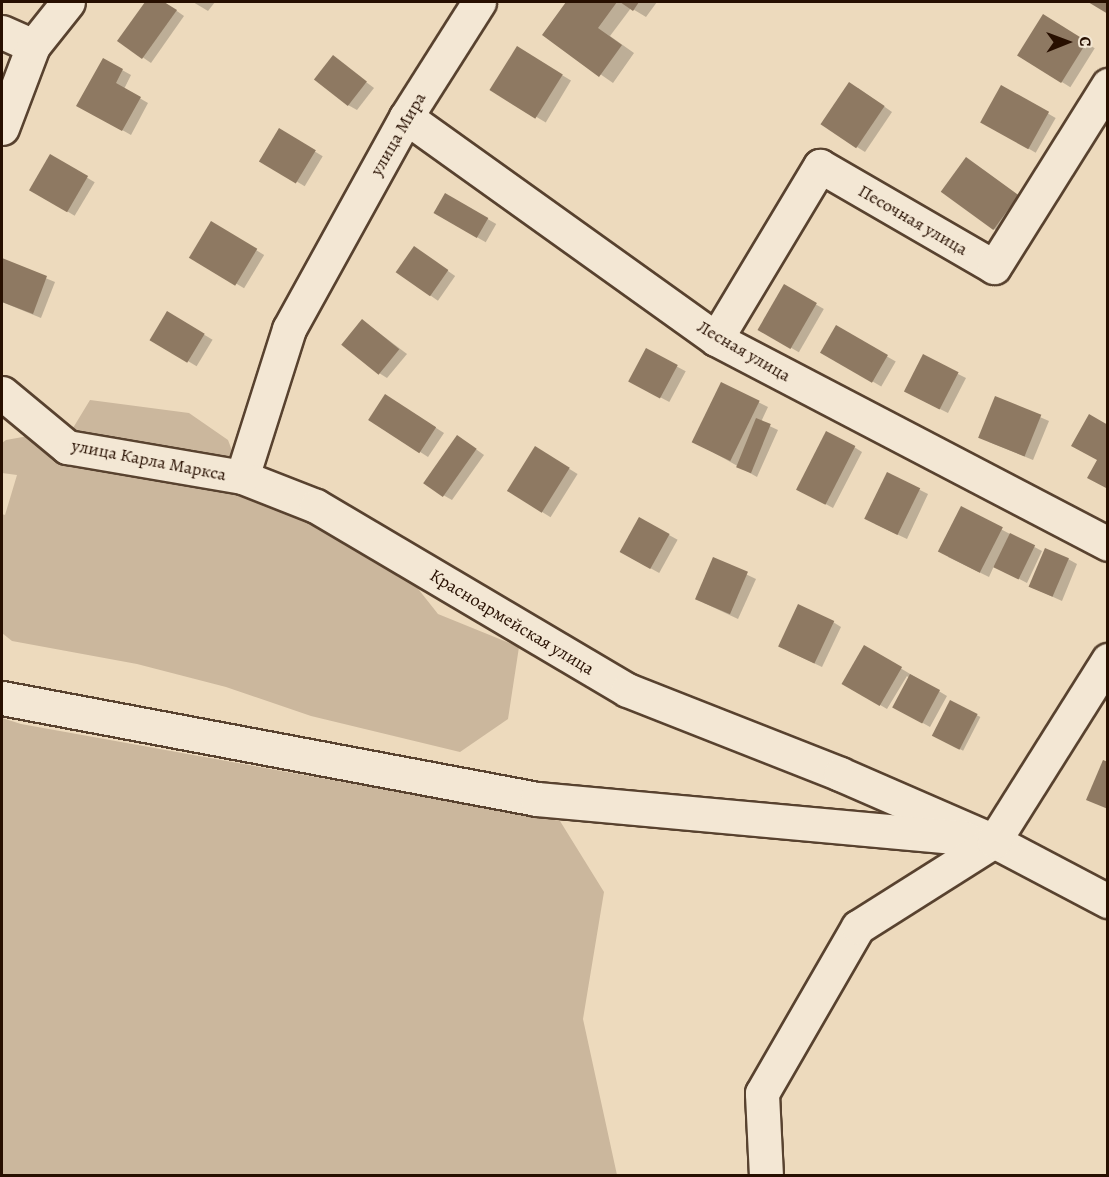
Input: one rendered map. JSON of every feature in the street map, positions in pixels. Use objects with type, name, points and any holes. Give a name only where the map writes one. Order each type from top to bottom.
[{"type":"street","points":[[2,128],[33,46],[68,2]]},
{"type":"street","name":"улица Мира","points":[[242,477],[289,329],[406,117],[479,2]]},
{"type":"street","points":[[2,32],[33,46]]},
{"type":"street","name":"Песочная улица","points":[[716,339],[820,166],[994,267],[1107,85]]},
{"type":"street","name":"Лесная улица","points":[[406,117],[716,339],[1107,544]]},
{"type":"street","name":"улица Карла Маркса","points":[[2,393],[67,447],[242,477]]},
{"type":"street","name":"Красноармейская улица","points":[[242,477],[315,506],[627,690],[840,774],[994,841],[1107,901]]},
{"type":"street","points":[[766,1176],[762,1093],[858,927],[994,841],[1107,660]]},
{"type":"street","points":[[2,698],[537,799],[994,841]]},
{"type":"shaded area","points":[[90,400],[189,413],[228,440],[242,477],[385,547],[438,614],[519,647],[508,719],[460,752],[311,716],[226,687],[137,664],[12,641],[2,633],[2,514],[5,515],[17,475],[2,473],[2,443],[6,440],[73,428]]},
{"type":"shaded area","points":[[2,718],[21,724],[560,821],[604,892],[583,1019],[617,1175],[2,1175]]},
{"type":"building","points":[[145,2],[164,2],[177,10],[142,59],[117,41]]},
{"type":"building","points":[[566,2],[617,2],[598,28],[622,45],[599,77],[542,35]]},
{"type":"building","points":[[620,2],[639,2],[633,11]]},
{"type":"building","points":[[1088,2],[1108,2],[1108,14]]},
{"type":"building","points":[[1043,14],[1087,42],[1061,83],[1017,56]]},
{"type":"building","points":[[517,46],[563,75],[535,119],[489,90]]},
{"type":"building","points":[[333,55],[367,81],[348,106],[314,79]]},
{"type":"building","points":[[103,58],[123,69],[116,83],[141,97],[122,131],[76,106]]},
{"type":"building","points":[[849,82],[885,106],[856,148],[820,124]]},
{"type":"building","points":[[1001,85],[1049,112],[1028,149],[980,123]]},
{"type":"building","points":[[279,128],[316,150],[296,184],[259,161]]},
{"type":"building","points":[[50,154],[88,176],[67,212],[29,190]]},
{"type":"building","points":[[966,157],[1019,195],[993,230],[941,192]]},
{"type":"building","points":[[445,193],[488,218],[477,238],[434,213]]},
{"type":"building","points":[[211,221],[257,249],[235,286],[189,258]]},
{"type":"building","points":[[414,246],[448,270],[430,296],[396,272]]},
{"type":"building","points":[[2,258],[47,276],[33,314],[2,302]]},
{"type":"building","points":[[784,284],[817,303],[790,349],[758,330]]},
{"type":"building","points":[[167,311],[205,334],[187,363],[149,340]]},
{"type":"building","points":[[362,319],[399,349],[379,375],[341,345]]},
{"type":"building","points":[[836,325],[888,355],[872,383],[820,353]]},
{"type":"building","points":[[646,348],[678,365],[660,398],[628,382]]},
{"type":"building","points":[[923,354],[959,372],[940,410],[904,391]]},
{"type":"building","points":[[721,382],[760,401],[730,461],[692,442]]},
{"type":"building","points":[[385,394],[436,427],[419,453],[368,420]]},
{"type":"building","points":[[995,396],[1041,415],[1025,456],[978,438]]},
{"type":"building","points":[[1089,414],[1108,425],[1108,489],[1087,478],[1097,460],[1071,446]]},
{"type":"building","points":[[756,418],[771,424],[751,473],[736,467]]},
{"type":"building","points":[[826,431],[855,446],[825,505],[796,490]]},
{"type":"building","points":[[457,435],[477,449],[443,497],[423,483]]},
{"type":"building","points":[[535,446],[570,468],[542,513],[507,491]]},
{"type":"building","points":[[887,472],[920,488],[897,535],[864,519]]},
{"type":"building","points":[[961,506],[1003,527],[980,573],[938,551]]},
{"type":"building","points":[[639,517],[670,534],[650,569],[620,552]]},
{"type":"building","points":[[1010,533],[1035,545],[1019,579],[993,567]]},
{"type":"building","points":[[1045,548],[1069,558],[1053,597],[1029,587]]},
{"type":"building","points":[[713,557],[748,572],[730,614],[695,599]]},
{"type":"building","points":[[798,604],[834,621],[814,664],[778,647]]},
{"type":"building","points":[[864,645],[902,667],[880,706],[842,684]]},
{"type":"building","points":[[910,674],[940,690],[922,724],[892,708]]},
{"type":"building","points":[[950,700],[978,714],[959,750],[932,736]]},
{"type":"building","points":[[1103,760],[1108,762],[1108,809],[1086,800]]}]
